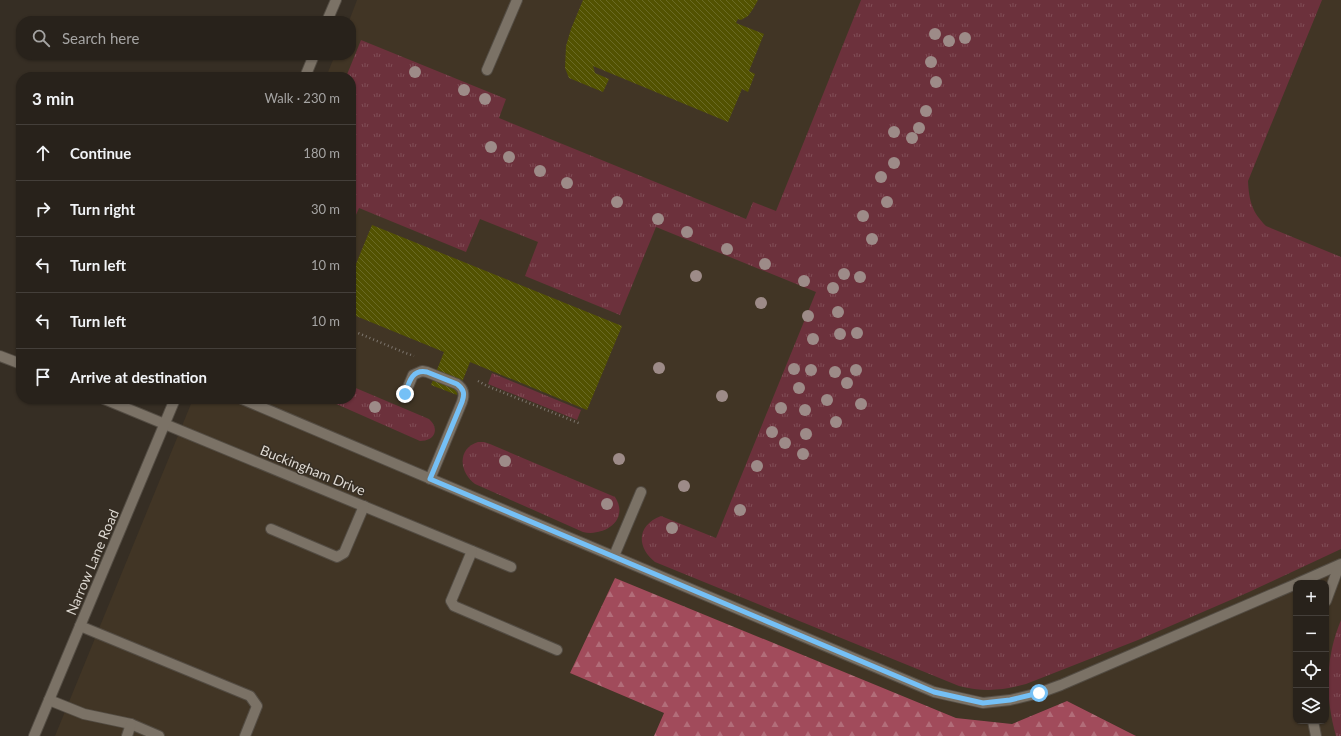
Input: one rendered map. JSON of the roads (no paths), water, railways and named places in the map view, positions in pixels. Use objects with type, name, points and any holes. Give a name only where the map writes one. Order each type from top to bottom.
[{"type":"street","points":[[329,16],[336,0]]},
{"type":"street","points":[[487,70],[516,0]]},
{"type":"street","points":[[307,72],[312,60]]},
{"type":"street","points":[[0,356],[16,362]]},
{"type":"street","points":[[405,394],[413,375],[422,371],[457,384],[464,392],[464,397],[430,479]]},
{"type":"street","name":"Buckingham Drive","points":[[116,404],[511,567]]},
{"type":"street","name":"Narrow Lane Road","points":[[34,736],[173,404]]},
{"type":"street","points":[[254,404],[934,692],[983,703],[1010,700],[1039,693],[1061,685],[1293,585]]},
{"type":"street","points":[[614,556],[641,492]]},
{"type":"street","points":[[271,529],[337,557],[344,553],[364,506]]},
{"type":"street","points":[[472,551],[452,601],[454,606],[557,650]]},
{"type":"street","points":[[1304,580],[1340,565]]},
{"type":"street","points":[[1329,593],[1340,565]]},
{"type":"street","points":[[80,626],[250,696],[257,706],[245,736]]},
{"type":"street","points":[[49,700],[84,714],[131,724],[159,736]]},
{"type":"street","points":[[127,736],[131,724]]},
{"type":"street","points":[[1314,724],[1316,736]]}]
